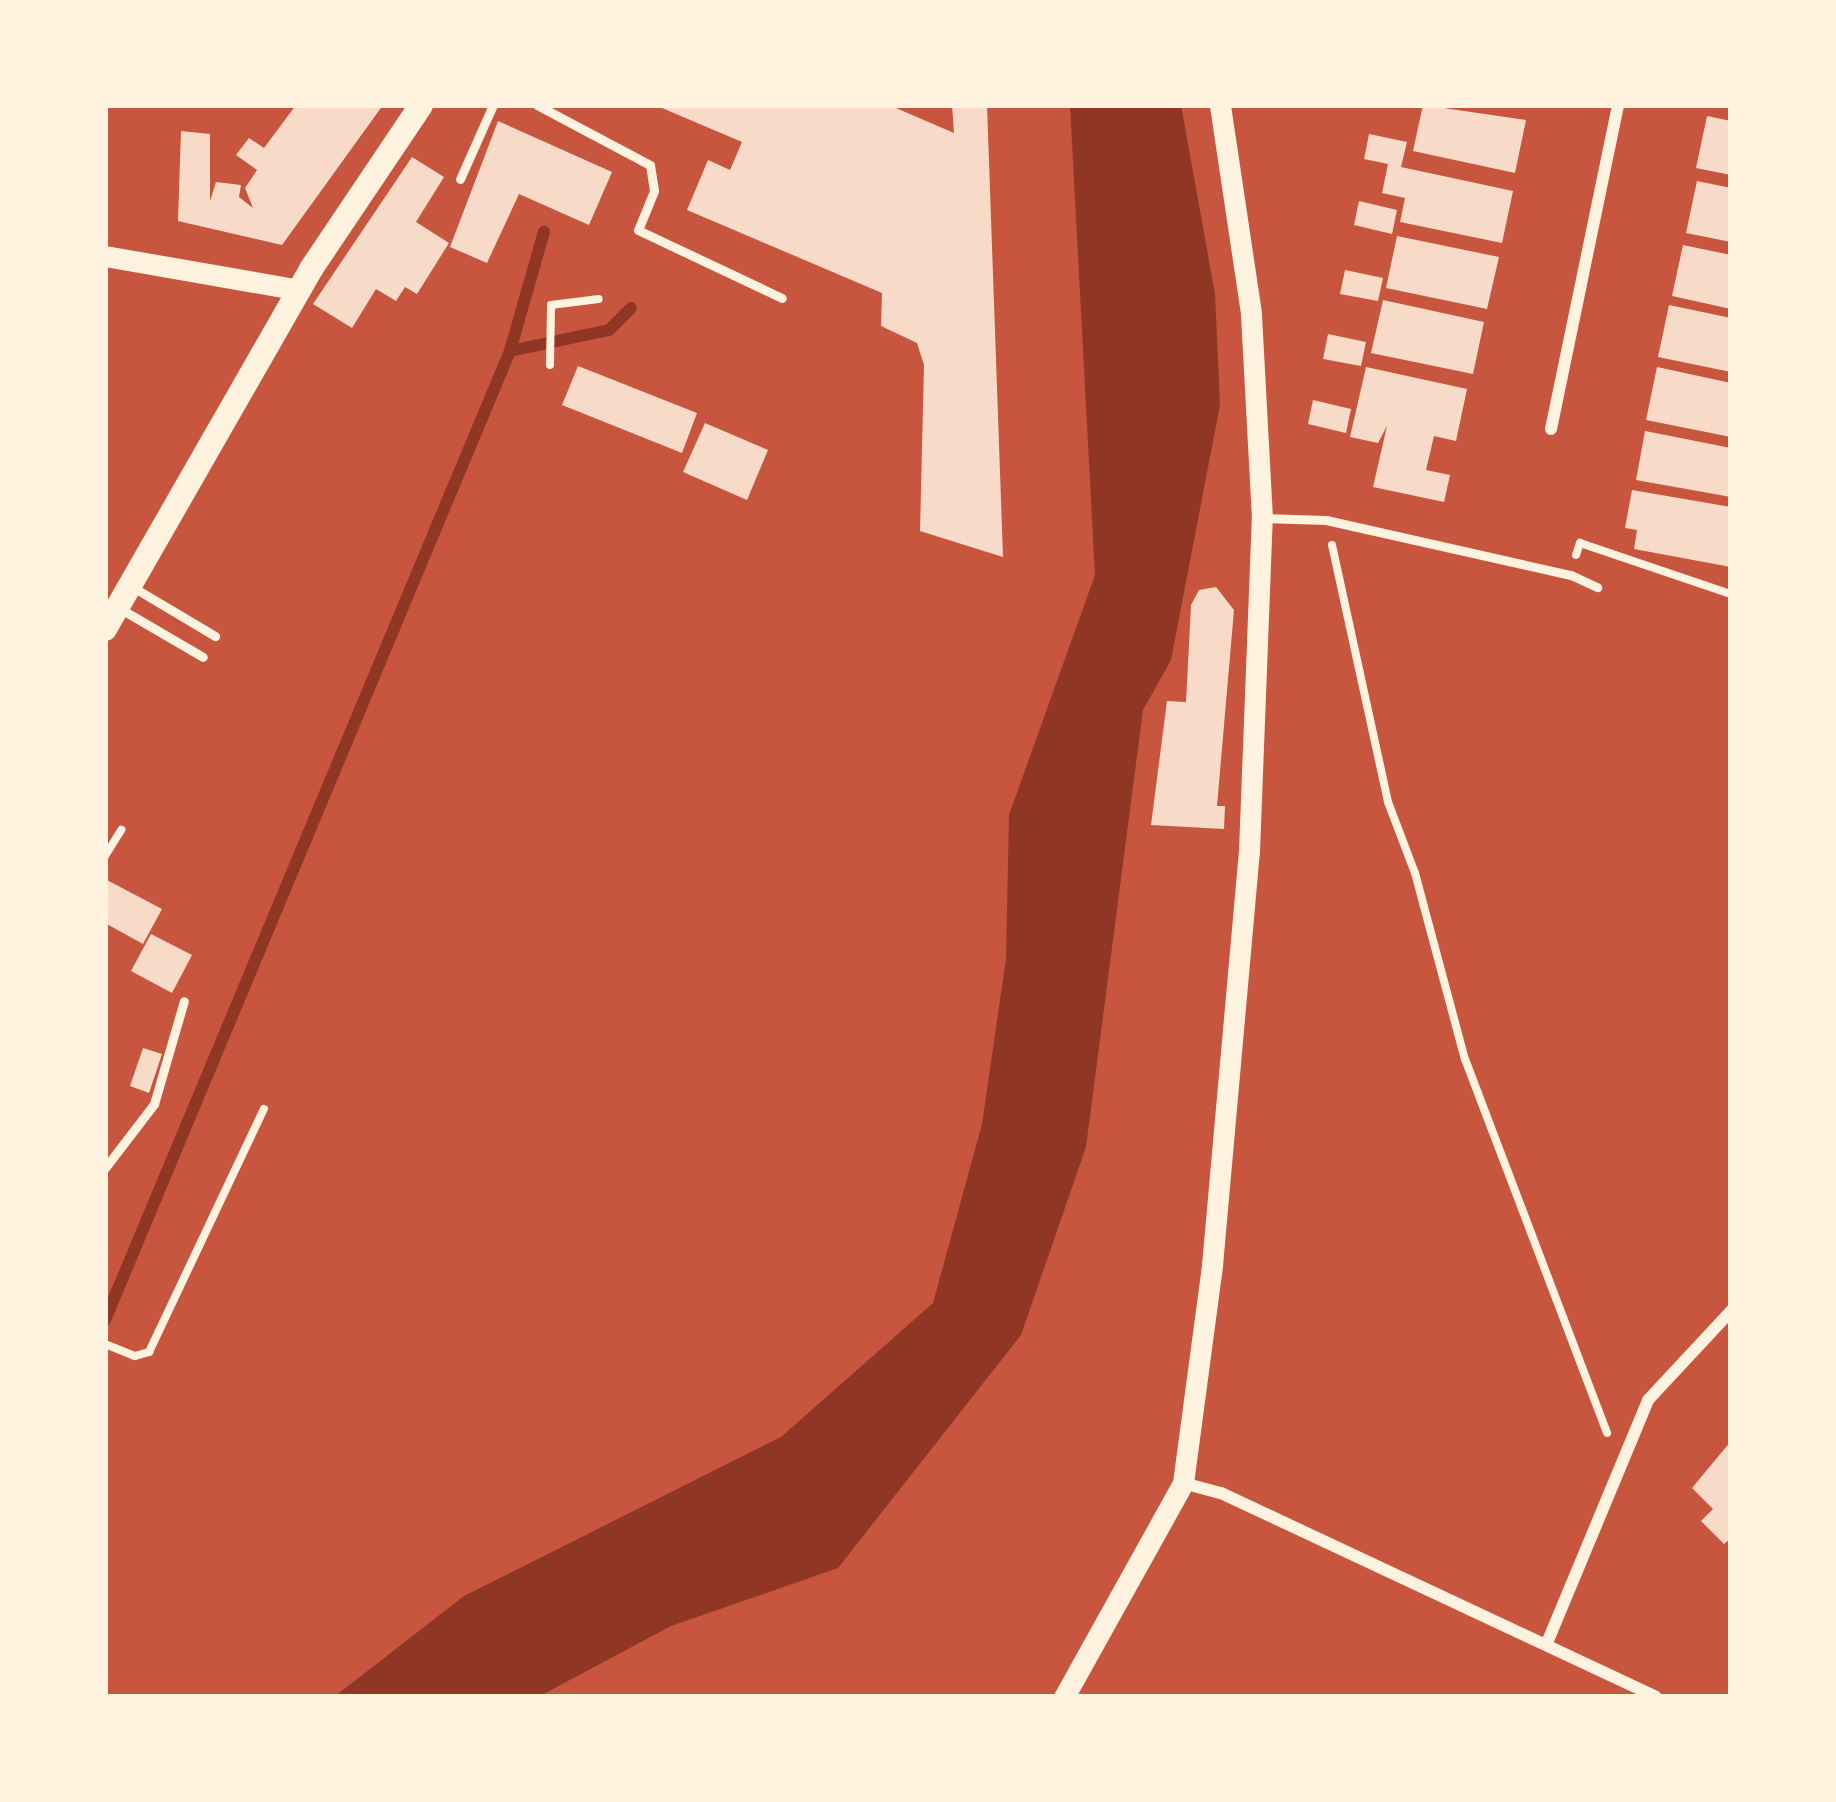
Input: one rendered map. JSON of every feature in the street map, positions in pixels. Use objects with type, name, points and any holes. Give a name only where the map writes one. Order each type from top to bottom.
[{"type":"main road","points":[[118,608],[305,280],[421,105]]},
{"type":"street","points":[[1064,1697],[1183,1484],[1249,851],[1261,479],[1251,313],[1220,105]]},
{"type":"street","points":[[1551,429],[1618,105]]},
{"type":"street","points":[[105,256],[305,280]]},
{"type":"street","points":[[1546,1643],[1648,1400],[1731,1311]]},
{"type":"street","points":[[1183,1484],[1221,1493],[1656,1697]]},
{"type":"lane","points":[[460,179],[493,105]]},
{"type":"lane","points":[[537,105],[650,165],[654,191],[638,230],[782,298]]},
{"type":"lane","points":[[1262,518],[1326,520],[1571,574],[1597,587]]},
{"type":"lane","points":[[118,608],[215,636]]},
{"type":"lane","points":[[118,608],[202,657]]},
{"type":"lane","points":[[105,1168],[154,1104],[184,1001]]},
{"type":"path","points":[[550,365],[550,311],[599,299]]},
{"type":"path","points":[[1326,520],[1388,802],[1465,1059],[1565,1310],[1598,1424],[1626,1453]]},
{"type":"path","points":[[1571,574],[1580,543],[1731,594]]},
{"type":"path","points":[[105,856],[121,830]]},
{"type":"path","points":[[105,1344],[148,1352],[264,1108]]},
{"type":"shaded area","points":[[1070,105],[1181,105],[1215,294],[1220,405],[1171,660],[1143,710],[1086,1147],[1021,1335],[838,1568],[671,1626],[538,1697],[334,1697],[464,1596],[781,1437],[933,1303],[982,1124],[1006,959],[1009,815],[1095,575]]},
{"type":"building","points":[[296,105],[383,105],[282,245],[178,221],[181,131],[210,134],[210,201],[216,182],[241,185],[239,197],[253,208],[245,188],[257,170],[236,155],[249,138],[264,148]]},
{"type":"building","points":[[655,105],[889,105],[954,133],[952,105],[987,105],[1003,557],[920,531],[924,365],[917,343],[881,326],[882,293],[687,210],[708,160],[730,170],[742,142]]},
{"type":"building","points":[[1423,105],[1526,120],[1515,173],[1413,151]]},
{"type":"building","points":[[1707,116],[1731,121],[1731,175],[1696,168]]},
{"type":"building","points":[[498,121],[612,172],[589,225],[519,194],[487,263],[450,247]]},
{"type":"building","points":[[1369,134],[1407,142],[1401,167],[1513,191],[1502,243],[1400,222],[1405,198],[1382,193],[1388,164],[1364,159]]},
{"type":"building","points":[[412,157],[444,177],[416,222],[449,243],[417,294],[405,287],[396,301],[376,289],[352,328],[313,304]]},
{"type":"building","points":[[1697,181],[1731,188],[1731,242],[1686,233]]},
{"type":"building","points":[[1359,201],[1397,210],[1392,234],[1354,225]]},
{"type":"building","points":[[1397,236],[1499,257],[1487,309],[1386,288]]},
{"type":"building","points":[[1683,245],[1731,255],[1731,309],[1672,296]]},
{"type":"building","points":[[1345,270],[1383,278],[1378,301],[1340,294]]},
{"type":"building","points":[[1383,300],[1484,322],[1473,374],[1371,353]]},
{"type":"building","points":[[1669,305],[1731,318],[1731,372],[1658,357]]},
{"type":"building","points":[[1328,334],[1366,342],[1361,366],[1323,359]]},
{"type":"building","points":[[578,366],[697,413],[682,453],[562,405]]},
{"type":"building","points":[[1366,367],[1467,389],[1456,441],[1434,436],[1426,470],[1450,475],[1444,502],[1373,487],[1387,426],[1378,443],[1350,437]]},
{"type":"building","points":[[1657,367],[1731,383],[1731,437],[1646,420]]},
{"type":"building","points":[[1313,400],[1351,409],[1346,433],[1308,424]]},
{"type":"building","points":[[705,423],[768,450],[747,500],[683,472]]},
{"type":"building","points":[[1645,431],[1731,448],[1731,497],[1636,480]]},
{"type":"building","points":[[1632,490],[1731,507],[1731,567],[1634,549],[1637,530],[1625,528]]},
{"type":"building","points":[[1216,587],[1234,610],[1217,806],[1225,806],[1224,829],[1151,825],[1167,701],[1186,702],[1191,605],[1199,590]]},
{"type":"building","points":[[105,879],[162,909],[143,944],[105,923]]},
{"type":"building","points":[[151,934],[192,955],[172,993],[131,971]]},
{"type":"building","points":[[143,1048],[162,1054],[149,1093],[130,1086]]},
{"type":"building","points":[[1731,1441],[1731,1538],[1724,1544],[1701,1521],[1713,1509],[1692,1488]]},
{"type":"waterway","points":[[105,1320],[510,351],[544,232]]},
{"type":"waterway","points":[[510,351],[609,330],[631,308]]}]
